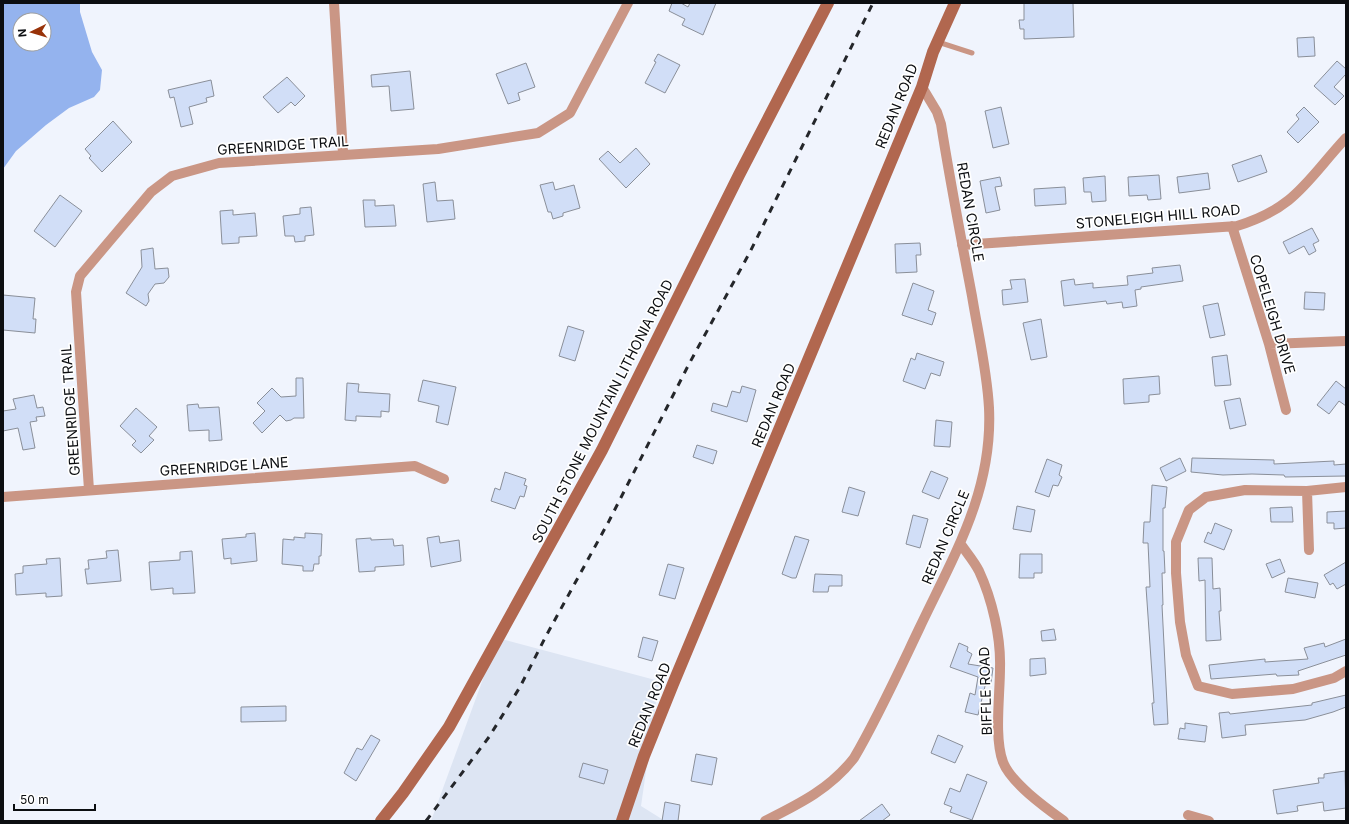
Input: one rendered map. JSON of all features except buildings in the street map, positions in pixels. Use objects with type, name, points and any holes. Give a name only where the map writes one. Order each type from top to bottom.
[{"type":"main road","name":"SOUTH STONE MOUNTAIN LITHONIA ROAD","points":[[382,821],[449,727],[602,450],[739,175],[828,3]]},
{"type":"main road","name":"REDAN ROAD","points":[[622,821],[644,756],[670,691],[922,87],[938,42],[955,3]]},
{"type":"street","points":[[334,3],[343,154]]},
{"type":"street","name":"GREENRIDGE TRAIL","points":[[89,490],[76,292],[80,276],[151,192],[172,176],[219,163],[438,149],[538,133],[570,113],[628,3]]},
{"type":"street","name":"REDAN CIRCLE","points":[[765,821],[821,791],[845,769],[854,758],[900,668],[960,543],[972,516],[982,484],[986,461],[989,409],[984,365],[941,124],[937,112],[922,87]]},
{"type":"street","name":"STONELEIGH HILL ROAD","points":[[962,245],[1232,226],[1253,221],[1268,214],[1295,197],[1346,138]]},
{"type":"street","name":"COPELEIGH DRIVE","points":[[1232,226],[1269,344],[1286,410]]},
{"type":"street","points":[[1269,344],[1346,341]]},
{"type":"street","name":"GREENRIDGE LANE","points":[[3,497],[415,466],[444,480]]},
{"type":"street","points":[[1346,488],[1307,491],[1245,490],[1206,497],[1189,510],[1176,542],[1176,572],[1180,622],[1186,655],[1198,686],[1232,694],[1293,689],[1334,678],[1346,671]]},
{"type":"street","points":[[1307,491],[1309,550]]},
{"type":"street","name":"BIFFLE ROAD","points":[[960,543],[978,569],[990,598],[996,630],[1000,666],[998,727],[1004,762],[1013,776],[1034,798],[1064,821]]},
{"type":"street","points":[[1188,815],[1209,821]]},
{"type":"lane","points":[[938,42],[972,53]]},
{"type":"shaded area","points":[[498,638],[659,681],[641,806],[665,821],[431,821]]},
{"type":"water","points":[[3,3],[80,3],[80,12],[92,52],[102,70],[100,90],[94,97],[69,108],[46,125],[16,151],[3,169]]},
{"type":"railway","points":[[426,821],[489,737],[520,687],[609,521],[689,364],[750,252],[873,3]]}]
